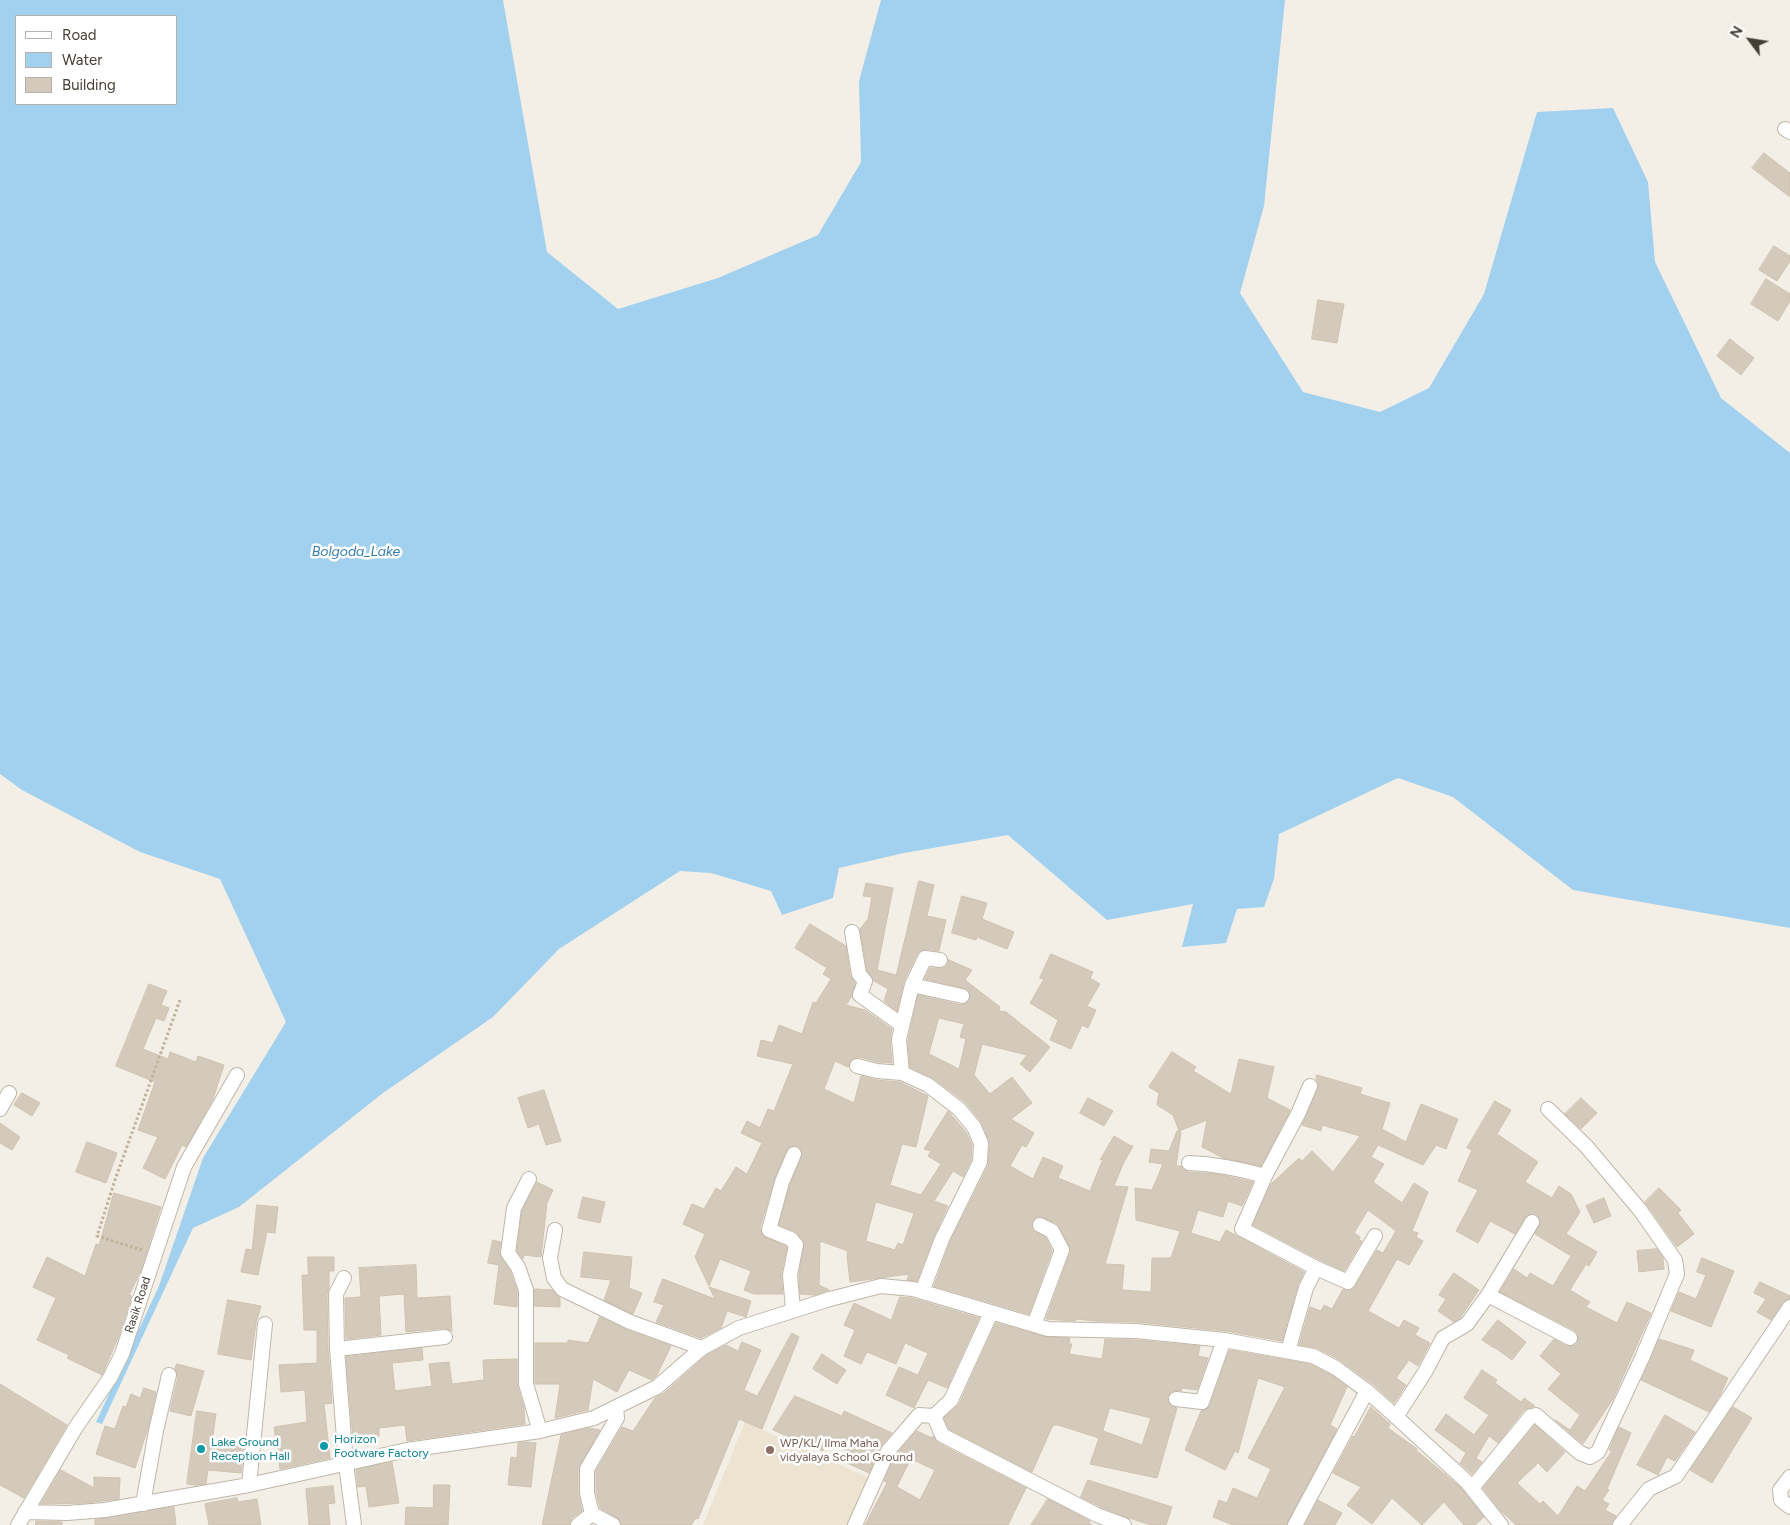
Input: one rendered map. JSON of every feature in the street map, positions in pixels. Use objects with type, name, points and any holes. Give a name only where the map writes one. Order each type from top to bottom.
[{"type":"street","points":[[852,932],[859,974],[865,981],[860,995],[902,1025]]},
{"type":"street","points":[[902,1073],[899,1040],[912,985],[926,958],[940,960]]},
{"type":"street","points":[[912,985],[962,996]]},
{"type":"street","points":[[857,1066],[877,1072],[902,1073],[928,1084],[959,1110],[974,1127],[981,1143],[980,1162],[942,1239],[922,1292]]},
{"type":"street","name":"Rasik Road","points":[[18,1525],[76,1427],[110,1378],[122,1354],[184,1167],[237,1075]]},
{"type":"street","points":[[1310,1086],[1298,1114],[1265,1176],[1242,1229],[1316,1268],[1348,1282],[1375,1236]]},
{"type":"street","points":[[0,1109],[9,1093]]},
{"type":"street","points":[[1472,1488],[1531,1416],[1536,1415],[1580,1453],[1590,1457],[1598,1452],[1642,1358],[1677,1274],[1675,1260],[1640,1210],[1586,1146],[1548,1109]]},
{"type":"street","points":[[793,1310],[790,1275],[796,1245],[791,1239],[769,1230],[782,1182],[794,1154]]},
{"type":"street","points":[[1189,1163],[1242,1169],[1265,1176]]},
{"type":"street","points":[[529,1179],[514,1208],[508,1253],[518,1267],[526,1290],[526,1384],[540,1430]]},
{"type":"street","points":[[1396,1417],[1425,1372],[1443,1338],[1467,1324],[1488,1295],[1532,1222]]},
{"type":"street","points":[[1034,1325],[1062,1250],[1052,1231],[1040,1225]]},
{"type":"street","points":[[555,1230],[550,1258],[554,1278],[562,1289],[630,1322],[702,1348]]},
{"type":"street","points":[[1288,1350],[1306,1288],[1316,1268]]},
{"type":"street","points":[[344,1278],[336,1294],[337,1349],[346,1464],[354,1525]]},
{"type":"street","points":[[25,1512],[67,1513],[106,1510],[143,1504],[249,1485],[407,1450],[540,1430],[594,1418],[657,1387],[702,1348],[738,1328],[830,1298],[881,1286],[913,1289],[1048,1329],[1136,1331],[1224,1340],[1313,1356],[1336,1368],[1367,1391],[1396,1417],[1466,1481],[1501,1525]]},
{"type":"street","points":[[1488,1295],[1570,1338]]},
{"type":"street","points":[[1620,1525],[1649,1489],[1676,1476],[1790,1307]]},
{"type":"street","points":[[855,1525],[888,1451],[919,1415],[934,1416],[951,1400],[991,1313]]},
{"type":"street","points":[[249,1485],[265,1324]]},
{"type":"street","points":[[337,1349],[445,1337]]},
{"type":"street","points":[[1176,1399],[1202,1402],[1224,1340]]},
{"type":"street","points":[[143,1504],[156,1430],[169,1376]]},
{"type":"street","points":[[1295,1525],[1367,1391]]},
{"type":"street","points":[[613,1525],[592,1514],[587,1493],[587,1469],[617,1418],[616,1408]]},
{"type":"street","points":[[934,1416],[942,1435],[1097,1515],[1124,1525]]},
{"type":"street","points":[[1790,1476],[1780,1490],[1781,1500],[1790,1507]]},
{"type":"street","points":[[578,1525],[592,1514]]},
{"type":"path","points":[[155,1254],[97,1236],[116,1177],[180,1000]]},
{"type":"shaded area","name":"WP/KL/ Ilma Maha vidyalaya School Ground","points":[[745,1422],[869,1478],[847,1525],[703,1525]]},
{"type":"water","name":"Bolgoda_Lake","points":[[0,0],[503,0],[547,252],[618,309],[718,278],[818,235],[861,162],[859,81],[881,0],[1285,0],[1264,206],[1240,293],[1303,392],[1380,412],[1429,388],[1484,294],[1537,112],[1613,108],[1648,182],[1655,262],[1721,398],[1790,453],[1790,928],[1573,890],[1453,797],[1398,778],[1279,834],[1274,879],[1264,907],[1237,909],[1226,943],[1182,947],[1193,904],[1107,920],[1008,835],[904,853],[839,868],[833,898],[782,915],[771,891],[711,873],[680,871],[559,949],[493,1017],[383,1093],[239,1207],[193,1228],[102,1424],[96,1422],[159,1286],[203,1158],[286,1022],[220,879],[140,852],[22,790],[0,774]]},
{"type":"building","points":[[1764,153],[1790,173],[1790,197],[1752,168]]},
{"type":"building","points":[[1774,246],[1790,256],[1790,261],[1777,281],[1759,270]]},
{"type":"building","points":[[1766,279],[1790,294],[1790,301],[1778,321],[1751,304]]},
{"type":"building","points":[[1318,300],[1344,304],[1337,343],[1312,339]]},
{"type":"building","points":[[1730,339],[1754,358],[1741,375],[1717,356]]},
{"type":"building","points":[[919,881],[934,885],[927,916],[946,920],[939,951],[926,949],[917,954],[904,981],[897,1011],[884,1001],[888,989],[874,981],[867,970],[860,929],[868,919],[872,897],[863,896],[866,883],[893,888],[877,970],[896,975]]},
{"type":"building","points":[[962,896],[987,903],[982,919],[1014,932],[1007,949],[977,937],[976,940],[952,933]]},
{"type":"building","points":[[810,924],[846,946],[850,975],[855,983],[852,996],[846,1005],[865,1010],[892,1029],[890,1039],[892,1063],[878,1062],[859,1057],[851,1060],[848,1067],[835,1061],[824,1089],[854,1103],[861,1076],[876,1080],[900,1082],[928,1096],[916,1147],[902,1144],[890,1185],[921,1195],[941,1164],[928,1156],[931,1151],[924,1149],[948,1111],[966,1132],[972,1145],[971,1160],[963,1177],[953,1171],[934,1201],[948,1206],[917,1281],[907,1280],[909,1274],[850,1282],[848,1251],[820,1241],[819,1285],[829,1290],[815,1295],[800,1294],[799,1276],[804,1242],[795,1231],[779,1225],[790,1185],[803,1153],[798,1146],[789,1147],[786,1151],[774,1180],[760,1228],[763,1236],[787,1247],[781,1274],[783,1294],[754,1294],[744,1290],[751,1271],[720,1259],[709,1286],[695,1257],[705,1234],[683,1224],[692,1204],[704,1209],[716,1188],[721,1191],[736,1167],[747,1174],[762,1143],[741,1133],[747,1121],[760,1128],[768,1109],[774,1111],[793,1064],[757,1056],[761,1040],[773,1043],[779,1025],[802,1034],[813,1002],[816,1003],[831,979],[823,974],[827,968],[795,948]],"holes":[[[876,1202],[914,1213],[903,1245],[898,1243],[895,1250],[866,1241]]]},
{"type":"building","points":[[1051,954],[1093,972],[1090,978],[1100,984],[1087,1006],[1096,1010],[1088,1028],[1082,1025],[1071,1049],[1050,1040],[1058,1020],[1030,1003],[1044,979],[1040,978]]},
{"type":"building","points":[[949,960],[972,970],[965,980],[1000,1007],[999,1011],[1006,1012],[1050,1047],[1030,1072],[1020,1064],[1027,1055],[982,1044],[974,1075],[990,1094],[1012,1077],[1032,1103],[1011,1119],[1034,1133],[1026,1147],[1022,1145],[1010,1166],[1033,1179],[1043,1157],[1063,1166],[1058,1178],[1090,1191],[1103,1159],[1100,1160],[1114,1136],[1133,1146],[1114,1186],[1128,1187],[1105,1264],[1124,1265],[1122,1290],[1151,1292],[1152,1258],[1171,1258],[1180,1231],[1136,1220],[1135,1188],[1152,1190],[1163,1164],[1149,1162],[1151,1149],[1169,1151],[1177,1131],[1181,1132],[1176,1166],[1181,1166],[1188,1172],[1217,1174],[1253,1182],[1242,1206],[1228,1201],[1223,1217],[1198,1210],[1191,1233],[1220,1242],[1226,1230],[1304,1272],[1298,1285],[1282,1341],[1225,1331],[1137,1322],[1046,1319],[1071,1250],[1059,1226],[1040,1216],[1032,1221],[1032,1229],[1046,1238],[1052,1251],[1029,1314],[934,1286],[950,1242],[988,1166],[990,1143],[982,1123],[965,1102],[933,1078],[910,1067],[908,1040],[918,995],[961,1005],[965,1004],[970,998],[970,993],[964,988],[925,979],[930,968],[944,968]],"holes":[[[939,1018],[964,1024],[960,1037],[966,1039],[959,1069],[929,1054]]]},
{"type":"building","points":[[149,984],[167,991],[161,1005],[169,1008],[164,1021],[156,1018],[143,1049],[168,1059],[170,1052],[196,1062],[198,1056],[224,1065],[213,1099],[186,1147],[182,1145],[165,1179],[143,1168],[158,1137],[138,1130],[155,1082],[116,1066]]},
{"type":"building","points":[[1172,1052],[1196,1067],[1193,1071],[1231,1094],[1239,1059],[1274,1067],[1267,1098],[1290,1110],[1285,1121],[1283,1120],[1284,1122],[1261,1166],[1223,1158],[1202,1147],[1207,1120],[1179,1131],[1173,1115],[1157,1105],[1159,1093],[1149,1087]]},
{"type":"building","points":[[1317,1075],[1362,1088],[1360,1094],[1390,1103],[1382,1129],[1406,1142],[1421,1104],[1458,1119],[1446,1149],[1436,1145],[1423,1165],[1378,1145],[1371,1157],[1384,1164],[1373,1182],[1402,1203],[1414,1183],[1428,1192],[1412,1231],[1418,1233],[1416,1237],[1423,1241],[1409,1265],[1397,1259],[1368,1311],[1399,1328],[1404,1320],[1419,1328],[1415,1335],[1430,1343],[1418,1366],[1409,1360],[1396,1378],[1406,1385],[1394,1403],[1373,1384],[1340,1360],[1317,1348],[1299,1345],[1310,1307],[1321,1311],[1324,1305],[1332,1309],[1343,1289],[1349,1291],[1355,1287],[1377,1250],[1383,1253],[1396,1231],[1368,1210],[1354,1233],[1362,1241],[1344,1271],[1253,1225],[1271,1184],[1299,1158],[1302,1161],[1312,1151],[1333,1172],[1360,1136],[1322,1125],[1321,1131],[1302,1125],[1318,1089]]},
{"type":"building","points":[[544,1090],[561,1141],[546,1145],[539,1124],[528,1128],[518,1098]]},
{"type":"building","points":[[22,1093],[40,1103],[32,1116],[14,1105]]},
{"type":"building","points":[[1088,1098],[1113,1111],[1104,1126],[1080,1113]]},
{"type":"building","points":[[1581,1098],[1597,1113],[1581,1129],[1565,1114]]},
{"type":"building","points":[[1495,1101],[1511,1110],[1497,1134],[1538,1162],[1525,1182],[1552,1198],[1559,1186],[1571,1194],[1580,1212],[1566,1234],[1597,1252],[1589,1266],[1586,1264],[1570,1290],[1590,1302],[1586,1307],[1617,1323],[1627,1302],[1651,1313],[1613,1399],[1583,1444],[1555,1420],[1570,1430],[1580,1415],[1548,1389],[1561,1374],[1540,1356],[1554,1339],[1566,1346],[1574,1346],[1578,1342],[1578,1334],[1574,1330],[1500,1292],[1514,1269],[1527,1278],[1530,1273],[1553,1286],[1571,1256],[1535,1234],[1541,1222],[1537,1215],[1533,1213],[1525,1217],[1515,1234],[1490,1221],[1478,1243],[1456,1231],[1478,1190],[1458,1181],[1472,1150],[1467,1148]]},
{"type":"building","points":[[0,1123],[20,1137],[12,1150],[0,1143]]},
{"type":"building","points":[[87,1142],[117,1153],[106,1183],[76,1172]]},
{"type":"building","points":[[537,1182],[553,1190],[547,1203],[541,1257],[524,1255],[523,1259],[517,1251],[522,1211]]},
{"type":"building","points":[[1659,1188],[1681,1210],[1678,1213],[1694,1234],[1677,1247],[1645,1202]]},
{"type":"building","points":[[114,1193],[161,1207],[140,1273],[129,1295],[132,1296],[118,1338],[102,1375],[67,1358],[69,1355],[37,1340],[56,1298],[33,1287],[47,1257],[85,1276],[96,1244],[99,1245]]},
{"type":"building","points":[[583,1197],[605,1202],[600,1223],[578,1218]]},
{"type":"building","points":[[1604,1198],[1611,1216],[1594,1223],[1586,1206]]},
{"type":"building","points":[[257,1205],[278,1207],[275,1233],[267,1232],[258,1275],[241,1272],[246,1249],[252,1250]]},
{"type":"building","points":[[493,1240],[501,1242],[499,1252],[510,1271],[517,1291],[517,1307],[494,1304],[499,1265],[488,1263]]},
{"type":"building","points":[[1657,1249],[1663,1258],[1664,1269],[1639,1272],[1637,1251]]},
{"type":"building","points":[[584,1252],[632,1257],[629,1288],[642,1293],[633,1314],[604,1300],[611,1280],[581,1277]]},
{"type":"building","points":[[308,1257],[334,1257],[334,1271],[329,1271],[327,1294],[328,1349],[332,1403],[324,1404],[330,1458],[280,1469],[274,1427],[307,1422],[305,1390],[281,1392],[279,1365],[317,1363],[317,1330],[304,1330],[302,1275],[308,1275]]},
{"type":"building","points":[[1702,1258],[1734,1271],[1711,1327],[1671,1311],[1679,1292],[1696,1299],[1706,1275],[1697,1272]]},
{"type":"building","points":[[416,1265],[417,1298],[450,1296],[452,1331],[444,1328],[406,1332],[404,1294],[379,1296],[381,1335],[346,1339],[345,1298],[361,1297],[359,1268]]},
{"type":"building","points":[[1454,1273],[1479,1290],[1460,1318],[1454,1322],[1438,1311],[1446,1299],[1439,1295]]},
{"type":"building","points":[[663,1279],[715,1299],[709,1287],[751,1301],[746,1317],[727,1311],[721,1328],[701,1338],[656,1322],[664,1305],[654,1302]]},
{"type":"building","points":[[1760,1282],[1790,1296],[1790,1298],[1783,1302],[1771,1320],[1757,1312],[1766,1299],[1754,1293]]},
{"type":"building","points":[[535,1289],[552,1290],[560,1298],[560,1307],[535,1306]]},
{"type":"building","points":[[900,1297],[911,1298],[979,1318],[947,1388],[928,1380],[914,1408],[886,1395],[899,1367],[918,1375],[928,1353],[905,1343],[896,1364],[867,1352],[861,1364],[844,1356],[855,1330],[844,1325],[854,1303],[891,1320]]},
{"type":"building","points":[[228,1300],[261,1306],[256,1323],[251,1360],[218,1354]]},
{"type":"building","points":[[600,1317],[627,1330],[671,1346],[657,1375],[652,1380],[629,1370],[617,1392],[593,1379],[588,1410],[555,1418],[560,1384],[535,1384],[535,1343],[568,1343],[568,1340],[588,1343]]},
{"type":"building","points":[[1498,1320],[1526,1342],[1512,1360],[1482,1340]]},
{"type":"building","points":[[996,1323],[1046,1337],[1070,1338],[1069,1344],[1072,1344],[1069,1354],[1102,1359],[1105,1339],[1200,1346],[1198,1356],[1208,1358],[1197,1390],[1182,1388],[1181,1391],[1172,1391],[1167,1398],[1170,1406],[1177,1408],[1157,1478],[1090,1464],[1099,1438],[1058,1425],[1053,1425],[1032,1472],[949,1429],[944,1418],[959,1404]],"holes":[[[1110,1408],[1151,1418],[1142,1445],[1103,1431]]]},
{"type":"building","points":[[792,1333],[799,1337],[762,1429],[739,1419],[698,1519],[696,1518],[691,1525],[622,1525],[617,1518],[600,1508],[596,1492],[596,1471],[622,1427],[633,1431],[655,1398],[663,1394],[707,1355],[726,1345],[738,1351],[742,1342],[761,1350],[744,1390],[757,1396]]},
{"type":"building","points":[[1659,1339],[1694,1350],[1690,1360],[1728,1378],[1709,1412],[1641,1380]]},
{"type":"building","points":[[422,1348],[423,1360],[392,1363],[395,1391],[432,1386],[429,1364],[449,1362],[452,1384],[484,1380],[483,1360],[517,1359],[517,1384],[524,1408],[525,1424],[407,1441],[405,1425],[379,1428],[379,1436],[353,1438],[346,1357]]},
{"type":"building","points":[[1230,1350],[1310,1364],[1331,1375],[1347,1387],[1330,1425],[1337,1429],[1286,1525],[1233,1525],[1213,1517],[1219,1500],[1227,1503],[1233,1488],[1257,1498],[1271,1469],[1248,1458],[1285,1387],[1258,1378],[1238,1453],[1235,1451],[1225,1470],[1185,1450],[1201,1411],[1210,1405]]},
{"type":"building","points":[[822,1354],[846,1370],[837,1384],[813,1369]]},
{"type":"building","points":[[177,1364],[204,1371],[191,1416],[170,1411],[178,1377],[175,1369]]},
{"type":"building","points":[[1482,1370],[1497,1380],[1495,1383],[1521,1402],[1524,1398],[1535,1406],[1524,1410],[1498,1443],[1489,1436],[1476,1458],[1482,1462],[1472,1474],[1460,1463],[1466,1453],[1435,1430],[1446,1414],[1474,1435],[1489,1415],[1464,1398]]},
{"type":"building","points":[[0,1384],[67,1425],[24,1498],[0,1485]]},
{"type":"building","points":[[144,1388],[156,1392],[148,1428],[135,1468],[96,1454],[105,1426],[115,1429],[123,1406],[126,1407],[131,1394],[140,1398]]},
{"type":"building","points":[[795,1396],[842,1416],[844,1411],[892,1433],[880,1447],[869,1473],[847,1463],[852,1453],[827,1442],[823,1451],[773,1430]]},
{"type":"building","points":[[1371,1407],[1390,1424],[1388,1428],[1417,1449],[1460,1487],[1484,1517],[1475,1525],[1464,1525],[1444,1502],[1422,1525],[1392,1498],[1372,1524],[1347,1505],[1361,1487],[1333,1473]]},
{"type":"building","points":[[1733,1407],[1752,1418],[1712,1483],[1690,1470]]},
{"type":"building","name":"Lake Ground Reception Hall","points":[[197,1411],[216,1414],[212,1442],[244,1445],[241,1473],[208,1470],[206,1484],[187,1484]]},
{"type":"building","points":[[1665,1415],[1695,1432],[1675,1461],[1667,1457],[1658,1475],[1637,1465]]},
{"type":"building","points":[[1535,1425],[1565,1452],[1547,1472],[1538,1463],[1517,1483],[1540,1504],[1543,1501],[1558,1516],[1577,1486],[1585,1491],[1612,1451],[1609,1450],[1619,1427],[1631,1433],[1607,1489],[1609,1490],[1602,1500],[1609,1504],[1605,1510],[1616,1516],[1611,1525],[1516,1525],[1501,1511],[1483,1488]]},
{"type":"building","points":[[589,1428],[600,1430],[578,1469],[578,1493],[582,1511],[572,1518],[569,1525],[542,1525],[561,1435]]},
{"type":"building","points":[[917,1431],[932,1438],[933,1436],[938,1443],[1026,1488],[1008,1525],[865,1525],[887,1483],[884,1481],[895,1456]],"holes":[[[911,1459],[935,1470],[920,1500],[897,1487]]]},
{"type":"building","points":[[518,1443],[536,1443],[531,1487],[508,1485],[511,1457],[517,1458]]},
{"type":"building","points":[[392,1462],[399,1503],[369,1507],[366,1486],[358,1487],[356,1470]]},
{"type":"building","points":[[61,1470],[94,1488],[94,1477],[120,1478],[119,1499],[86,1503],[41,1504]]},
{"type":"building","points":[[1088,1480],[1172,1507],[1166,1525],[1151,1525],[1129,1518],[1081,1497]]},
{"type":"building","points":[[434,1485],[450,1485],[448,1525],[405,1525],[406,1507],[433,1508]]},
{"type":"building","points":[[333,1486],[335,1503],[328,1504],[330,1525],[309,1525],[306,1489]]},
{"type":"building","points":[[237,1498],[238,1502],[257,1499],[261,1525],[209,1525],[205,1504]]},
{"type":"building","points":[[1048,1499],[1090,1521],[1089,1523],[1092,1525],[1031,1525]]},
{"type":"building","points":[[1318,1500],[1342,1513],[1335,1525],[1305,1525]]},
{"type":"building","points":[[174,1507],[176,1525],[95,1525],[95,1520]]},
{"type":"building","points":[[36,1521],[62,1522],[62,1525],[36,1525]]},
{"type":"place","name":"Horizon Footware Factory","points":[[324,1446]]},
{"type":"place","name":"Lake Ground Reception Hall","points":[[201,1449]]},
{"type":"place","name":"WP/KL/ Ilma Maha vidyalaya School Ground","points":[[770,1450]]}]
